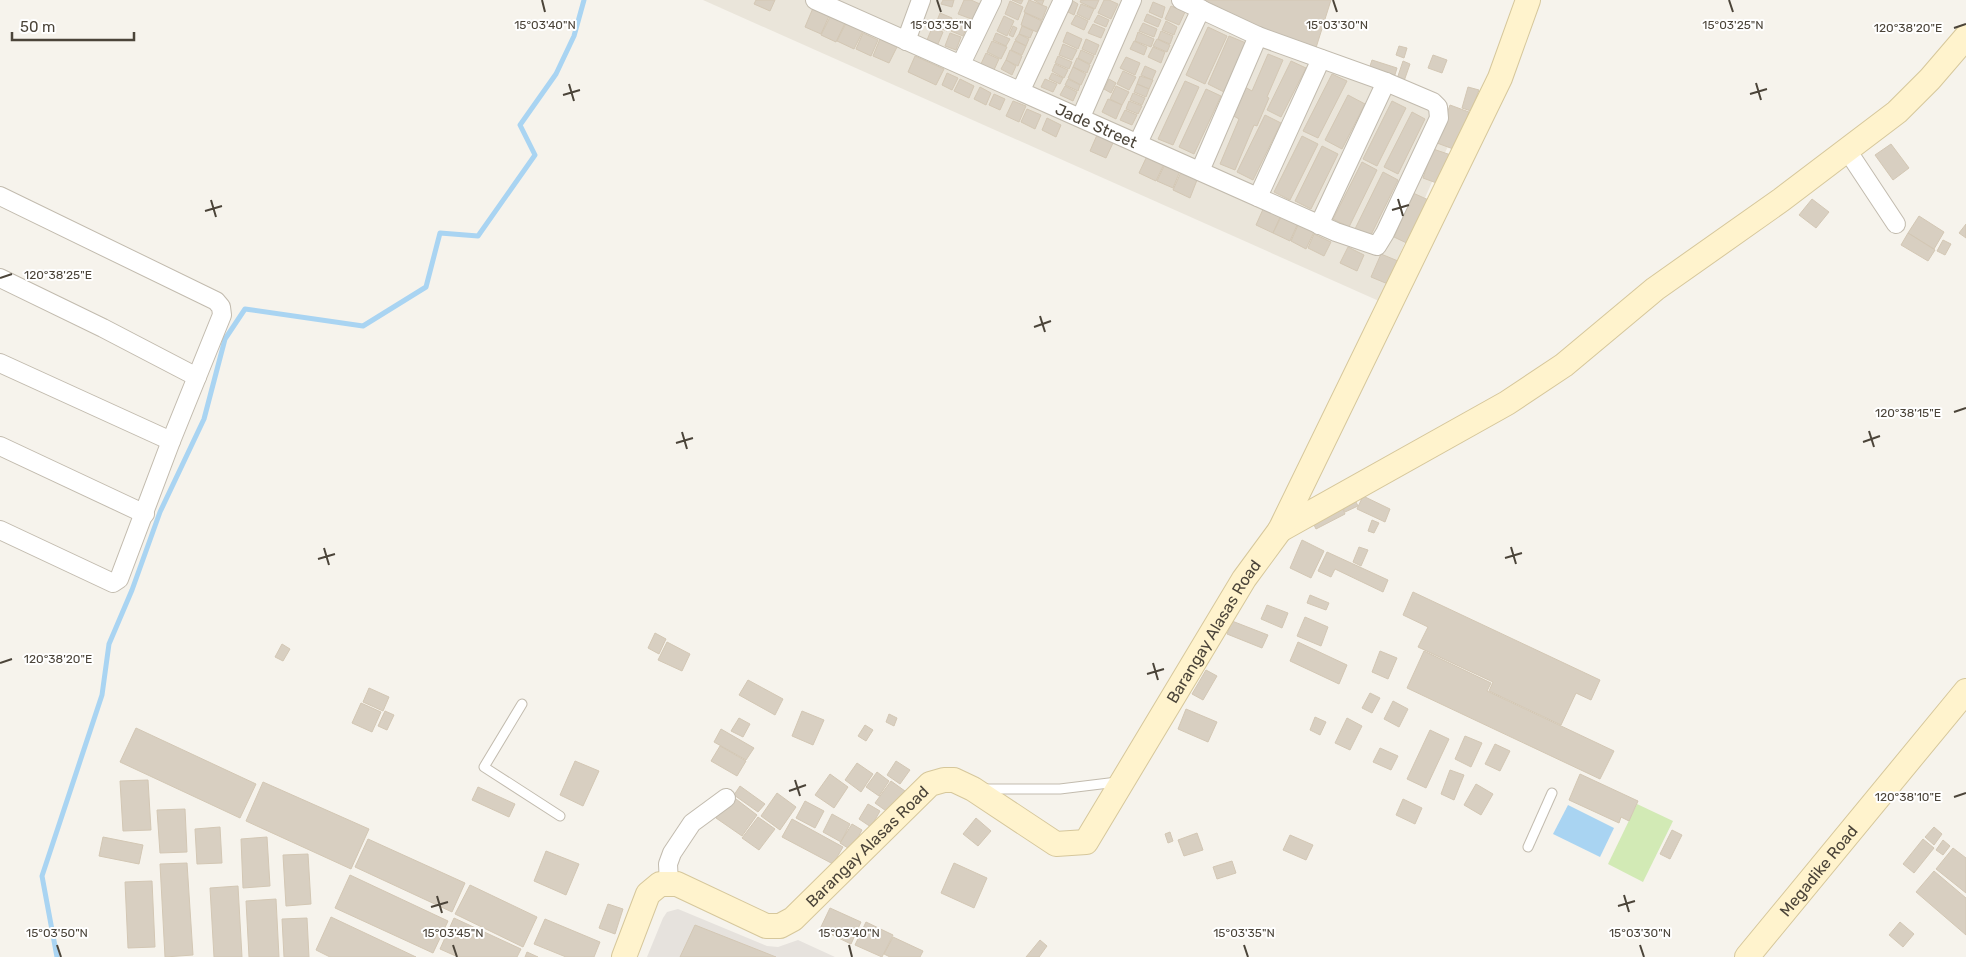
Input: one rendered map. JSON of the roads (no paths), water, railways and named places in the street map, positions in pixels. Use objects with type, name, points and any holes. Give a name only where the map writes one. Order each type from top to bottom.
[{"type":"street","name":"Jade Street","points":[[815,0],[1319,224],[1374,246],[1378,244],[1440,114],[1438,107],[1433,102],[1386,82]]},
{"type":"street","points":[[906,41],[921,0]]},
{"type":"street","points":[[961,64],[992,0]]},
{"type":"street","points":[[1021,90],[1063,0]]},
{"type":"street","points":[[1081,117],[1132,0]]},
{"type":"street","points":[[1181,0],[1258,36],[1386,82],[1319,224]]},
{"type":"street","name":"Barangay Alasas Road","points":[[669,884],[677,884],[766,926],[780,926],[793,919],[930,784],[944,780],[954,780],[973,789],[1056,844],[1086,842],[1244,580],[1280,530],[1500,78],[1528,0]]},
{"type":"street","points":[[1138,143],[1201,9]]},
{"type":"street","points":[[1200,171],[1258,36]]},
{"type":"street","points":[[1280,530],[1508,403],[1564,365],[1655,289],[1780,200],[1897,112],[1930,79],[1966,37]]},
{"type":"street","points":[[1258,197],[1321,59]]},
{"type":"street","points":[[1847,150],[1896,224]]},
{"type":"street","points":[[0,196],[216,301],[221,307],[222,314],[171,441],[124,570],[119,579],[113,583],[0,530]]},
{"type":"street","points":[[0,278],[103,328],[197,377]]},
{"type":"street","points":[[0,363],[171,441]]},
{"type":"street","points":[[0,446],[145,514]]},
{"type":"street","name":"Megadike Road","points":[[1747,957],[1966,691]]},
{"type":"street","points":[[624,957],[648,894],[660,884],[669,884],[668,864],[672,853],[692,823],[726,798]]},
{"type":"lane","points":[[522,704],[484,767],[560,816]]},
{"type":"lane","points":[[973,789],[1060,789],[1123,781]]},
{"type":"lane","points":[[1528,847],[1552,793]]},
{"type":"water","points":[[1568,805],[1614,828],[1600,857],[1553,834]]},
{"type":"waterway","points":[[57,957],[42,876],[102,695],[109,644],[132,590],[160,512],[204,419],[225,339],[245,309],[363,326],[426,287],[440,233],[478,236],[535,155],[520,125],[556,74],[574,36],[584,0]]}]
